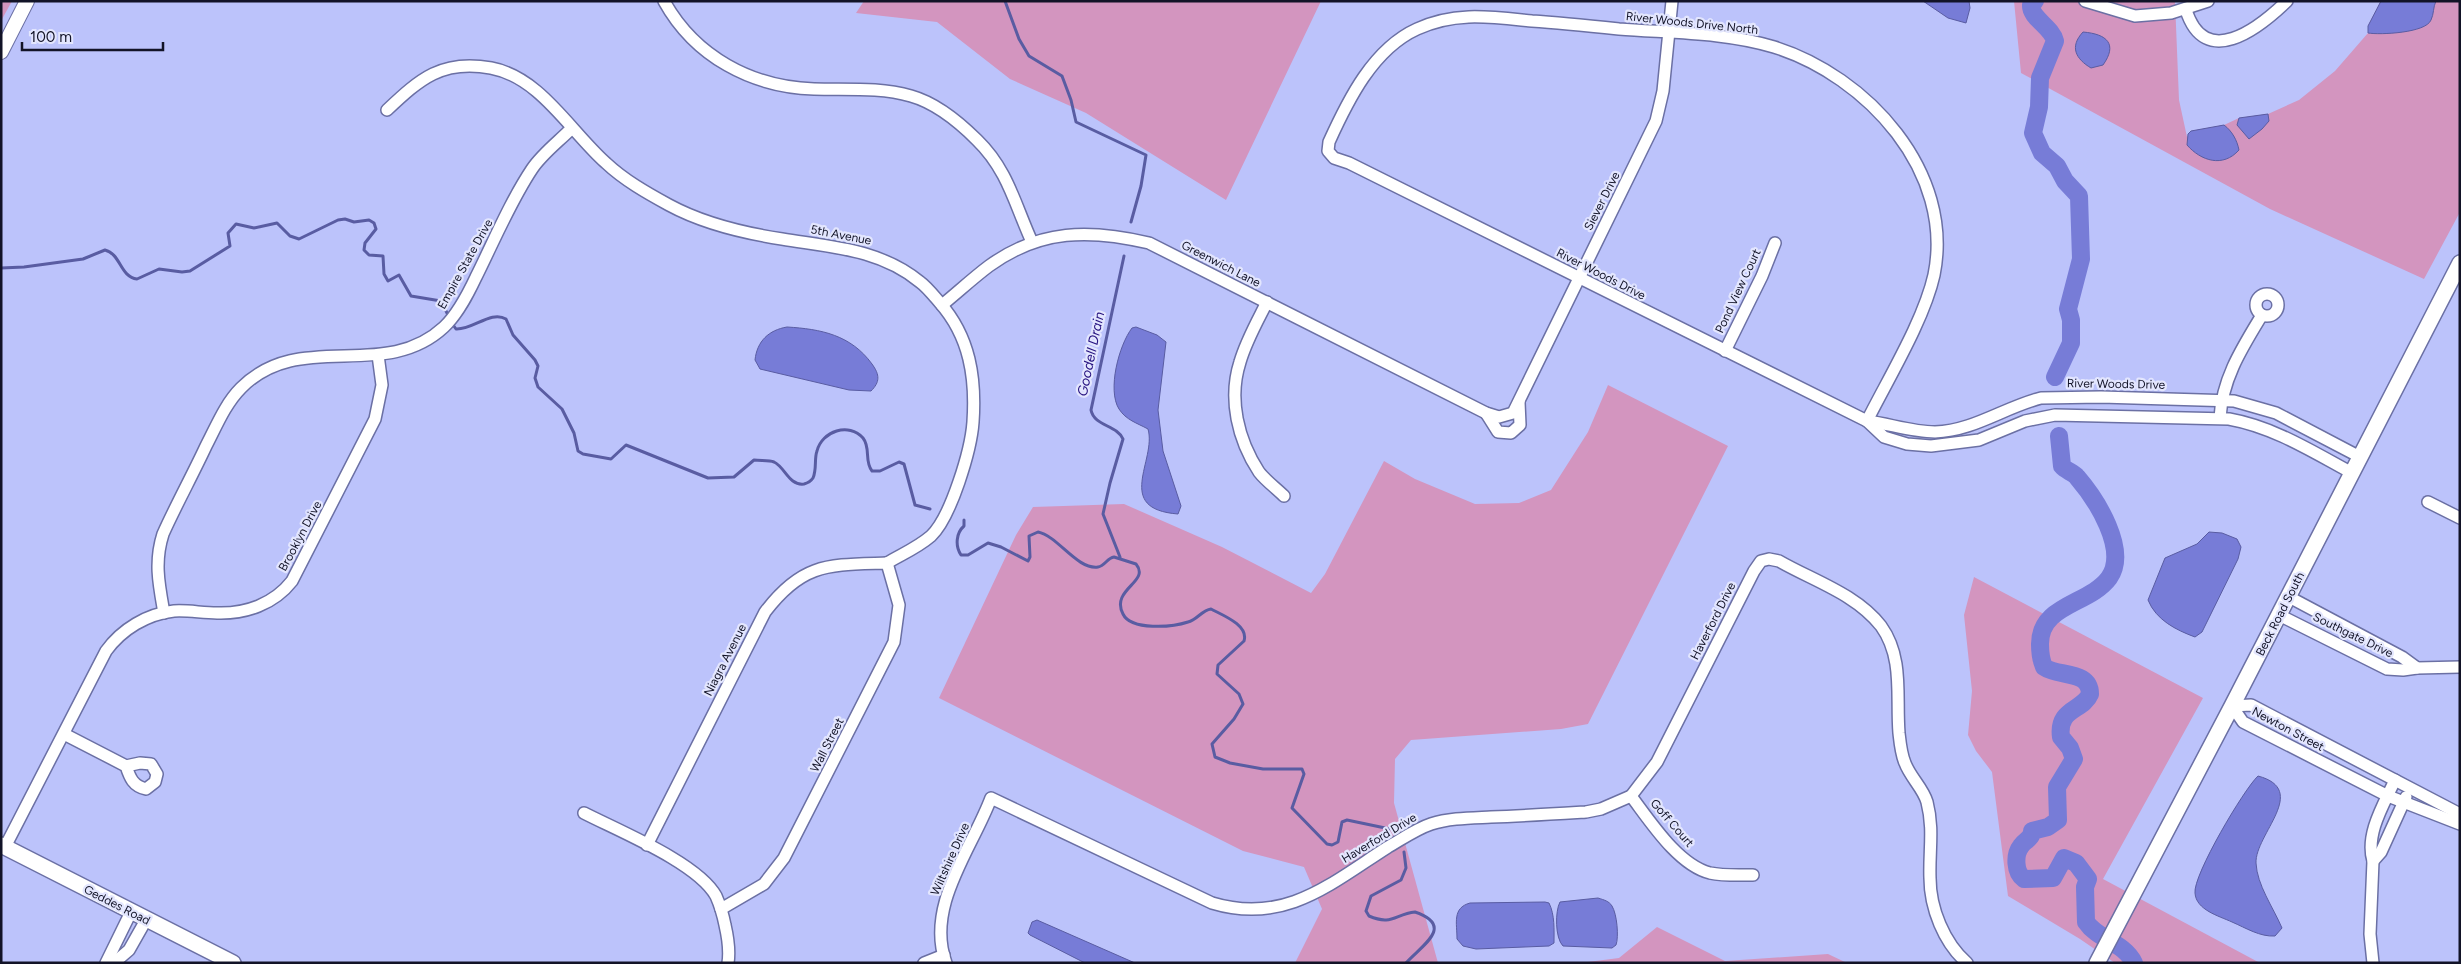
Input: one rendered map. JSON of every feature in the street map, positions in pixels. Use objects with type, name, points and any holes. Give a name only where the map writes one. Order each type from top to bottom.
[{"type":"main road","name":"Beck Road South","points":[[2097,963],[2458,269]]},
{"type":"main road","name":"Geddes Road","points":[[3,846],[233,963]]},
{"type":"street","points":[[1,52],[27,1]]},
{"type":"street","points":[[664,1],[675,19],[705,50],[730,68],[754,79],[794,88],[876,89],[913,96],[948,114],[978,141],[1008,181],[1032,242]]},
{"type":"street","name":"Siever Drive","points":[[1508,415],[1513,413],[1519,402],[1656,121],[1663,92],[1672,1]]},
{"type":"street","points":[[2085,1],[2135,16],[2186,10],[2208,1]]},
{"type":"street","points":[[2186,10],[2192,27],[2201,35],[2216,41],[2227,40],[2249,32],[2287,1]]},
{"type":"street","name":"River Woods Drive North","points":[[1328,147],[1362,80],[1376,61],[1401,38],[1432,22],[1458,17],[1484,16],[1754,42],[1789,52],[1820,67],[1849,85],[1874,109],[1898,137],[1919,170],[1930,198],[1935,224],[1936,250],[1934,275],[1922,309],[1867,421]]},
{"type":"street","name":"5th Avenue","points":[[387,110],[419,80],[427,76],[457,67],[479,66],[504,71],[522,80],[539,92],[571,129],[623,177],[672,206],[735,230],[872,255],[898,267],[921,282],[942,305],[962,337],[969,354],[975,396],[973,432],[952,503],[942,521],[932,535],[913,550],[887,563]]},
{"type":"street","name":"Empire State Drive","points":[[164,613],[157,567],[157,554],[163,534],[224,411],[239,390],[266,369],[298,358],[378,355],[415,346],[444,327],[460,306],[531,170],[571,129]]},
{"type":"street","name":"River Woods Drive","points":[[1328,147],[1334,158],[1349,163],[1867,421],[1917,431],[1935,432],[1973,424],[2008,408],[2040,398],[2221,399],[2266,409],[2360,457]]},
{"type":"street","name":"Greenwich Lane","points":[[942,305],[989,266],[1032,242],[1081,233],[1115,236],[1149,243],[1486,414],[1499,417],[1508,415]]},
{"type":"street","name":"Pond View Court","points":[[1725,351],[1762,276],[1775,243]]},
{"type":"street","points":[[1267,302],[1240,362],[1235,401],[1237,424],[1248,451],[1260,473],[1284,496]]},
{"type":"street","points":[[2220,418],[2221,399],[2238,354],[2262,315]]},
{"type":"street","name":"Brooklyn Drive","points":[[3,846],[64,734],[106,651],[114,640],[133,625],[164,613],[184,611],[218,613],[248,609],[272,600],[285,590],[299,570],[375,419],[382,385],[378,355]]},
{"type":"street","name":"Siever Drive","points":[[1511,433],[1520,425],[1519,402]]},
{"type":"street","name":"Greenwich Lane","points":[[1486,414],[1498,432],[1511,433]]},
{"type":"street","name":"River Woods Drive","points":[[1867,421],[1884,436],[1907,444],[1931,446],[1979,440],[2025,421],[2055,415],[2220,418],[2242,421],[2266,428],[2352,474]]},
{"type":"street","points":[[2428,502],[2460,518]]},
{"type":"street","name":"Haverford Drive","points":[[991,798],[1212,903],[1232,908],[1257,910],[1277,908],[1308,898],[1410,834],[1434,823],[1457,819],[1586,812],[1601,809],[1632,796],[1657,762],[1761,561],[1769,559],[1779,561],[1852,599],[1869,612],[1890,642],[1897,664],[1899,733],[1904,762],[1926,799],[1932,827],[1930,877],[1933,903],[1951,944],[1967,963]]},
{"type":"street","name":"Niagra Avenue","points":[[647,845],[765,612],[780,592],[812,570],[834,565],[887,563]]},
{"type":"street","name":"Wall Street","points":[[721,909],[764,884],[784,858],[894,642],[899,605],[887,563]]},
{"type":"street","name":"Southgate Drive","points":[[2289,597],[2402,657],[2417,668]]},
{"type":"street","name":"Southgate Drive","points":[[2279,615],[2387,669],[2460,667]]},
{"type":"street","name":"Newton Street","points":[[2232,706],[2251,705],[2460,814]]},
{"type":"street","name":"Newton Street","points":[[2232,706],[2243,722],[2388,796],[2460,824]]},
{"type":"street","points":[[64,734],[126,766]]},
{"type":"street","points":[[2373,963],[2370,934],[2373,861],[2370,850],[2371,838],[2396,780]]},
{"type":"street","points":[[2373,861],[2381,852],[2410,788]]},
{"type":"street","name":"Goff Court","points":[[1632,796],[1676,852],[1693,864],[1710,873],[1753,875]]},
{"type":"street","name":"Wiltshire Drive","points":[[945,959],[941,923],[946,899],[991,798]]},
{"type":"street","points":[[584,813],[647,845],[696,873],[716,895],[721,909],[728,936],[728,963]]},
{"type":"street","points":[[106,963],[131,912]]},
{"type":"street","points":[[114,963],[129,950],[146,920]]},
{"type":"street","points":[[924,963],[945,959]]},
{"type":"shaded area","points":[[1,1],[12,1],[1,21]]},
{"type":"shaded area","points":[[864,1],[1321,1],[1226,200],[1086,113],[1010,79],[937,22],[856,13]]},
{"type":"shaded area","points":[[2014,1],[2175,1],[2179,100],[2187,137],[2191,131],[2224,125],[2239,118],[2268,114],[2299,100],[2335,71],[2368,33],[2368,26],[2381,1],[2460,1],[2460,212],[2424,279],[2270,209],[2021,73]]},
{"type":"shaded area","points":[[1608,385],[1728,446],[1588,724],[1561,729],[1411,740],[1395,759],[1394,803],[1438,963],[1295,963],[1322,909],[1304,867],[1243,851],[939,698],[1016,535],[1033,507],[1124,504],[1222,547],[1311,593],[1325,574],[1384,461],[1415,479],[1475,504],[1519,503],[1551,490],[1588,432]]},
{"type":"shaded area","points":[[1974,577],[2203,698],[2103,879],[2260,963],[2115,963],[2080,939],[2008,896],[1992,772],[1976,751],[1968,735],[1972,691],[1964,615]]},
{"type":"shaded area","points":[[1657,927],[1725,961],[1828,954],[1847,963],[1580,963],[1619,958]]},
{"type":"water","points":[[1923,1],[1969,1],[1970,8],[1966,23],[1948,18]]},
{"type":"water","points":[[2381,1],[2436,1],[2431,20],[2421,28],[2382,34],[2368,33],[2368,26]]},
{"type":"water","points":[[2083,32],[2098,35],[2108,41],[2110,51],[2103,65],[2091,68],[2078,57],[2075,48],[2076,43]]},
{"type":"water","points":[[2268,114],[2269,121],[2249,139],[2237,125],[2239,118]]},
{"type":"water","points":[[2224,125],[2232,133],[2238,146],[2239,150],[2233,156],[2219,161],[2212,160],[2199,155],[2187,145],[2188,134],[2191,131]]},
{"type":"water","points":[[787,327],[834,335],[855,346],[864,354],[876,372],[878,378],[874,388],[871,391],[849,390],[760,369],[755,360],[761,342],[769,334]]},
{"type":"water","points":[[1136,327],[1157,335],[1166,342],[1158,410],[1163,451],[1181,506],[1178,514],[1158,510],[1147,503],[1142,493],[1142,481],[1149,441],[1148,429],[1125,416],[1119,409],[1116,401],[1114,380],[1119,356],[1127,336],[1132,328]]},
{"type":"water","points":[[2209,532],[2222,533],[2237,539],[2241,547],[2238,559],[2202,632],[2195,637],[2161,619],[2148,600],[2165,558],[2197,544]]},
{"type":"water","points":[[2258,776],[2273,783],[2279,791],[2280,802],[2263,839],[2256,863],[2262,888],[2282,928],[2275,936],[2253,932],[2209,912],[2199,904],[2195,893],[2210,851],[2242,797]]},
{"type":"water","points":[[1598,898],[1609,903],[1614,910],[1617,931],[1616,945],[1612,948],[1563,946],[1558,937],[1557,924],[1557,912],[1560,902]]},
{"type":"water","points":[[1470,903],[1549,903],[1554,923],[1554,943],[1549,946],[1476,949],[1463,946],[1457,939],[1456,922],[1458,912],[1464,905]]},
{"type":"water","points":[[1037,920],[1135,963],[1085,963],[1030,935],[1028,933],[1032,922]]},
{"type":"waterway","name":"Goodell Drain","points":[[1005,1],[1019,39],[1029,56],[1062,76],[1071,100],[1076,122],[1146,155],[1141,186],[1131,222]]},
{"type":"waterway","points":[[2035,1],[2031,5],[2032,10],[2050,31],[2055,41],[2040,78],[2039,107],[2033,133],[2042,153],[2057,166],[2065,181],[2079,196],[2081,259],[2068,309],[2071,320],[2071,343],[2055,377]]},
{"type":"waterway","points":[[1,268],[24,267],[83,259],[105,250],[114,256],[127,274],[137,279],[159,269],[182,272],[190,271],[230,246],[228,233],[236,224],[254,228],[277,223],[290,236],[299,239],[338,220],[345,219],[354,222],[369,220],[374,223],[376,229],[365,243],[364,250],[369,255],[383,256],[384,274],[388,281],[399,275],[411,296],[441,301],[449,317]]},
{"type":"waterway","name":"Goodell Drain","points":[[1120,557],[1103,514],[1123,439],[1116,431],[1096,419],[1091,410],[1124,256]]},
{"type":"waterway","points":[[451,322],[456,329],[469,327],[488,318],[500,317],[506,319],[513,335],[538,366],[535,378],[538,387],[562,409],[574,433],[578,451],[583,454],[611,459],[626,445],[708,478],[734,477],[754,460],[770,461],[778,464],[795,482],[804,484],[813,478],[817,451],[824,438],[837,431],[851,430],[863,438],[867,450],[868,463],[872,471],[880,471],[899,462],[904,464],[915,505],[930,509]]},
{"type":"waterway","points":[[2059,436],[2062,466],[2075,475],[2085,487],[2108,525],[2113,540],[2114,567],[2109,578],[2100,587],[2057,613],[2048,621],[2042,631],[2040,647],[2044,667],[2085,681],[2089,686],[2090,694],[2087,700],[2071,711],[2063,720],[2061,737],[2070,748],[2074,759],[2057,787],[2058,820],[2048,827],[2032,831],[2030,838],[2023,844],[2017,854],[2017,868],[2024,879],[2053,878],[2064,858],[2076,863],[2088,879],[2085,887],[2086,922],[2097,933],[2124,950],[2134,963]]},
{"type":"waterway","points":[[964,520],[964,526],[959,532],[957,540],[961,555],[968,555],[988,543],[1001,547],[1028,561],[1030,557],[1029,536],[1038,532],[1053,540],[1075,558],[1090,567],[1098,567],[1114,557],[1136,564],[1139,570],[1138,576],[1125,592],[1120,605],[1123,614],[1134,623],[1153,626],[1181,624],[1191,621],[1211,609],[1234,621],[1242,630],[1244,641],[1218,665],[1217,674],[1239,694],[1243,704],[1234,719],[1212,744],[1215,757],[1230,763],[1263,769],[1302,769],[1304,774],[1292,808],[1327,844],[1332,845],[1338,842],[1342,822],[1347,820],[1390,829]]},
{"type":"waterway","points":[[1404,852],[1406,868],[1401,880],[1371,896],[1366,911],[1369,916],[1383,920],[1415,912],[1433,923],[1434,930],[1431,936],[1406,963]]}]
